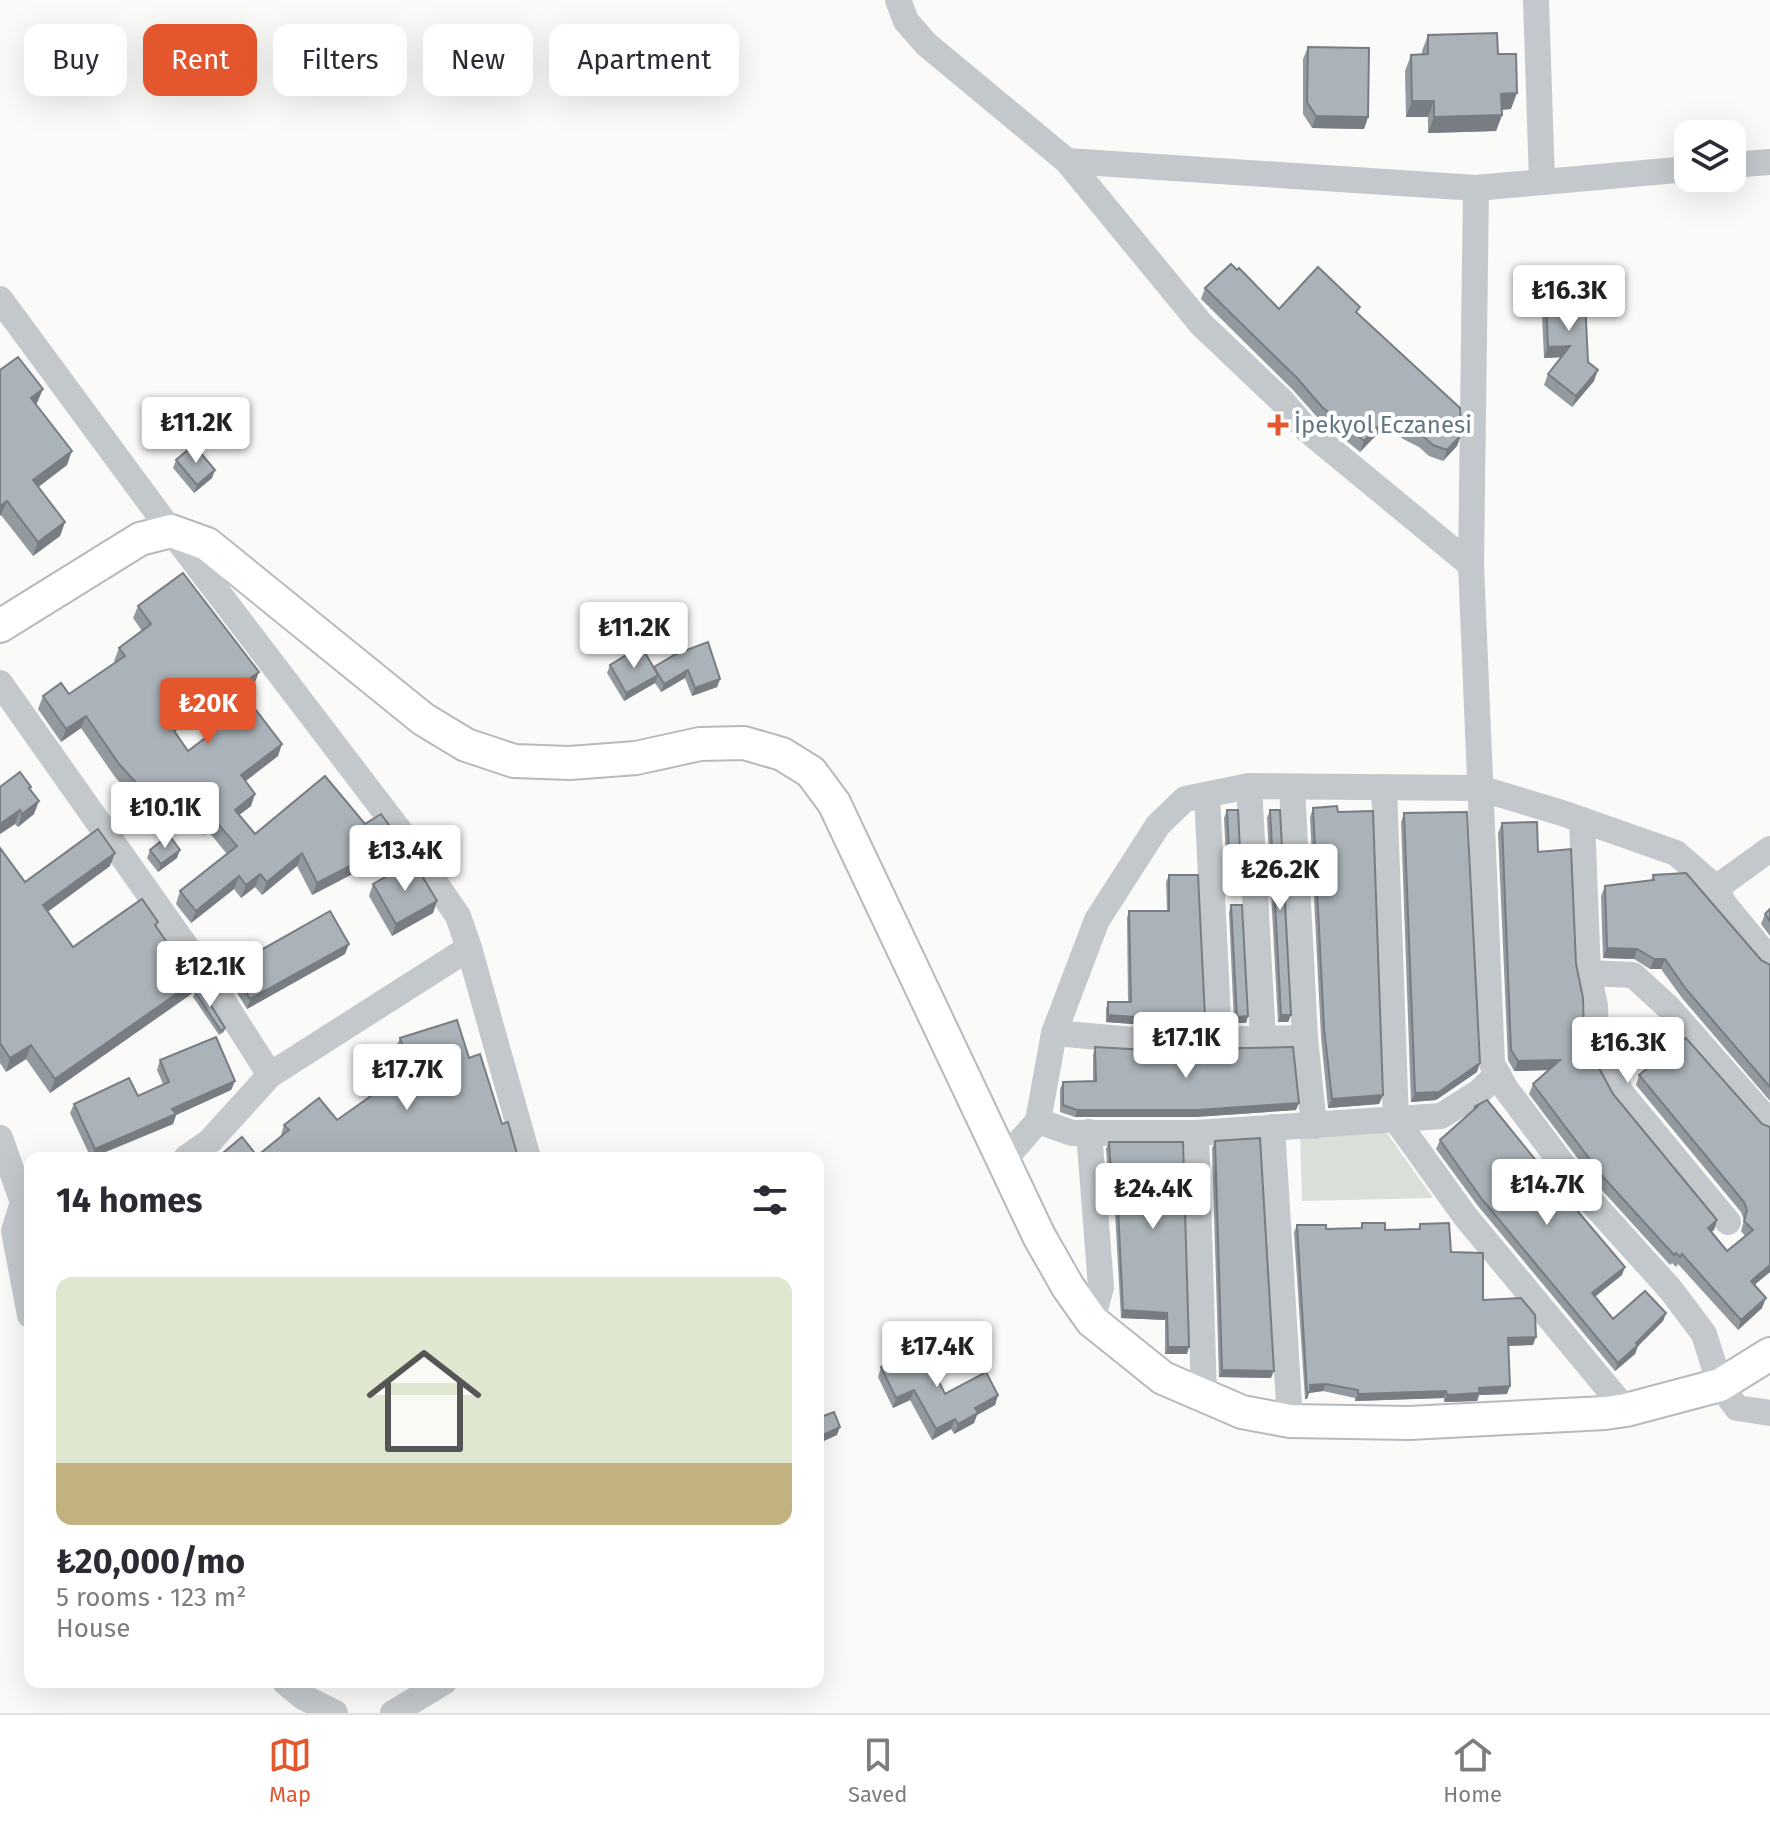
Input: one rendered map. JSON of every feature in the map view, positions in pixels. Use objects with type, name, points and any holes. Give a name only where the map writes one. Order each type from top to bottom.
[{"type":"main road","points":[[0,626],[140,539],[171,531],[207,544],[423,719],[466,745],[514,761],[570,763],[636,758],[700,744],[744,743],[782,754],[811,772],[834,803],[1039,1236],[1068,1287],[1092,1321],[1163,1378],[1242,1412],[1290,1421],[1409,1423],[1626,1410],[1720,1385],[1770,1354]]},
{"type":"street","points":[[898,0],[906,21],[926,44],[1067,161],[1201,324],[1282,401],[1306,429],[1471,565]]},
{"type":"street","points":[[1536,0],[1542,182]]},
{"type":"street","points":[[1067,161],[1476,188],[1674,170]]},
{"type":"street","points":[[1746,164],[1770,162]]},
{"type":"street","points":[[1476,188],[1471,565],[1492,1064],[1506,1089],[1588,1198],[1671,1290],[1704,1334],[1720,1385],[1737,1408],[1770,1413]]},
{"type":"street","points":[[0,299],[171,531],[399,830],[458,916],[526,1152]]},
{"type":"street","points":[[0,683],[209,979],[270,1075]]},
{"type":"street","points":[[1003,1161],[1038,1121],[1054,1033],[1097,920],[1158,825],[1185,799],[1249,786],[1479,788],[1676,853],[1716,888],[1724,904],[1770,960]]},
{"type":"street","points":[[1249,786],[1263,1040]]},
{"type":"street","points":[[1292,787],[1305,1038],[1314,1126]]},
{"type":"street","points":[[1384,787],[1396,1120],[1465,1216],[1626,1410]]},
{"type":"street","points":[[1207,795],[1219,1038]]},
{"type":"street","points":[[1582,820],[1588,973],[1595,1006],[1596,1045],[1622,1094],[1728,1222]]},
{"type":"street","points":[[1716,888],[1770,849]]},
{"type":"street","points":[[194,1152],[210,1141],[270,1075],[469,948]]},
{"type":"street","points":[[1588,973],[1633,975],[1668,1007],[1770,1123]]},
{"type":"street","points":[[1054,1033],[1145,1041],[1305,1038]]},
{"type":"street","points":[[1038,1121],[1072,1133],[1196,1133],[1441,1116],[1479,1092],[1498,1074]]},
{"type":"street","points":[[1272,1127],[1290,1421]]},
{"type":"street","points":[[1089,1132],[1101,1287],[1092,1321]]},
{"type":"street","points":[[1196,1133],[1204,1396]]},
{"type":"street","points":[[0,1138],[23,1202],[24,1250]]},
{"type":"street","points":[[393,1713],[434,1688]]},
{"type":"street","points":[[298,1697],[335,1713]]},
{"type":"shaded area","points":[[1384,1129],[1433,1198],[1302,1201],[1300,1130]]},
{"type":"building","points":[[1497,33],[1498,54],[1516,54],[1517,93],[1501,94],[1502,115],[1434,117],[1434,101],[1412,101],[1411,55],[1428,54],[1428,35]]},
{"type":"building","points":[[1308,47],[1369,48],[1368,117],[1316,116],[1307,102]]},
{"type":"building","points":[[1231,264],[1237,270],[1239,268],[1279,309],[1318,267],[1360,307],[1356,312],[1460,408],[1461,435],[1447,450],[1407,428],[1391,413],[1364,441],[1322,407],[1297,378],[1205,288]]},
{"type":"building","points":[[1584,280],[1588,362],[1598,370],[1576,396],[1548,374],[1570,346],[1548,347],[1545,281]]},
{"type":"building","points":[[18,357],[43,389],[31,398],[72,451],[33,480],[65,522],[38,542],[7,501],[0,506],[0,370]]},
{"type":"building","points":[[194,445],[215,470],[197,485],[176,460]]},
{"type":"building","points":[[183,573],[259,672],[238,687],[282,744],[241,775],[255,794],[235,810],[255,834],[325,776],[365,824],[381,814],[400,840],[317,883],[302,853],[267,882],[260,874],[246,885],[239,876],[196,911],[180,891],[237,846],[213,818],[207,822],[188,798],[164,817],[154,804],[131,821],[117,802],[139,786],[119,764],[86,716],[66,729],[43,696],[61,683],[69,694],[125,656],[119,648],[151,624],[138,606]],"holes":[[[220,689],[238,713],[188,751],[170,725]]]},
{"type":"building","points":[[708,642],[720,679],[695,688],[688,670],[664,684],[654,667],[676,654]]},
{"type":"building","points":[[641,646],[658,675],[626,693],[610,665]]},
{"type":"building","points":[[20,772],[39,801],[22,814],[20,810],[0,824],[0,787]]},
{"type":"building","points":[[1337,806],[1338,812],[1373,811],[1383,1095],[1332,1099],[1324,1028],[1313,808]]},
{"type":"building","points":[[1227,810],[1238,810],[1241,871],[1230,871]]},
{"type":"building","points":[[1270,810],[1280,810],[1291,1015],[1281,1015]]},
{"type":"building","points":[[1467,812],[1480,1063],[1439,1092],[1415,1093],[1404,813]]},
{"type":"building","points":[[1537,822],[1538,852],[1571,849],[1576,964],[1583,998],[1584,1036],[1590,1060],[1599,1068],[1613,1094],[1717,1220],[1708,1228],[1727,1251],[1753,1230],[1744,1221],[1747,1210],[1744,1202],[1639,1075],[1686,1038],[1762,1124],[1770,1127],[1770,1265],[1751,1281],[1766,1298],[1741,1320],[1682,1254],[1680,1257],[1676,1253],[1674,1255],[1604,1178],[1533,1084],[1560,1060],[1518,1061],[1511,1050],[1502,823]]},
{"type":"building","points":[[98,829],[115,853],[43,905],[73,947],[142,899],[175,954],[183,949],[202,976],[55,1079],[31,1045],[10,1058],[0,1043],[0,848],[25,882]]},
{"type":"building","points":[[169,835],[180,850],[161,864],[150,850]]},
{"type":"building","points":[[413,861],[437,901],[396,924],[373,884]]},
{"type":"building","points":[[1686,873],[1761,960],[1770,965],[1770,1087],[1685,988],[1665,959],[1654,959],[1637,949],[1607,948],[1605,886],[1654,880],[1653,875]]},
{"type":"building","points":[[1169,875],[1198,875],[1205,1017],[1108,1015],[1108,1002],[1131,1002],[1129,911],[1169,911]]},
{"type":"building","points":[[1231,905],[1242,905],[1248,1016],[1237,1017]]},
{"type":"building","points":[[330,911],[349,944],[250,999],[231,967]]},
{"type":"building","points":[[201,989],[225,1028],[221,1031],[195,992]]},
{"type":"building","points":[[457,1020],[469,1058],[480,1054],[502,1124],[508,1122],[516,1152],[262,1152],[289,1130],[284,1125],[319,1098],[337,1120],[388,1084],[386,1081],[408,1062],[400,1038]]},
{"type":"building","points":[[216,1037],[235,1081],[172,1109],[176,1114],[95,1149],[74,1104],[129,1078],[138,1096],[169,1082],[160,1060]]},
{"type":"building","points":[[1095,1047],[1148,1050],[1293,1047],[1299,1103],[1198,1110],[1077,1110],[1063,1105],[1063,1082],[1096,1081]]},
{"type":"building","points":[[1487,1100],[1542,1168],[1539,1171],[1558,1188],[1625,1267],[1592,1293],[1613,1319],[1645,1291],[1666,1313],[1618,1363],[1481,1198],[1440,1140],[1477,1107],[1474,1107]]},
{"type":"building","points":[[242,1137],[254,1152],[224,1152]]},
{"type":"building","points":[[1260,1138],[1274,1371],[1222,1370],[1215,1141]]},
{"type":"building","points":[[1109,1142],[1183,1142],[1189,1347],[1168,1347],[1167,1313],[1123,1310],[1117,1188],[1112,1188]]},
{"type":"building","points":[[1362,1223],[1385,1223],[1385,1230],[1420,1229],[1420,1224],[1449,1223],[1451,1252],[1483,1253],[1483,1300],[1521,1298],[1535,1315],[1536,1337],[1508,1338],[1510,1386],[1479,1388],[1479,1393],[1447,1395],[1446,1391],[1358,1394],[1358,1390],[1326,1384],[1310,1385],[1310,1392],[1307,1392],[1297,1225],[1326,1225],[1326,1229],[1362,1228]]},
{"type":"building","points":[[922,1347],[945,1394],[986,1372],[998,1395],[975,1408],[978,1413],[958,1424],[955,1419],[936,1429],[914,1390],[896,1398],[881,1367]]},
{"type":"building","points":[[834,1412],[840,1427],[824,1435],[824,1416]]},
{"type":"place","name":"İpekyol Eczanesi","points":[[1278,425]]}]
